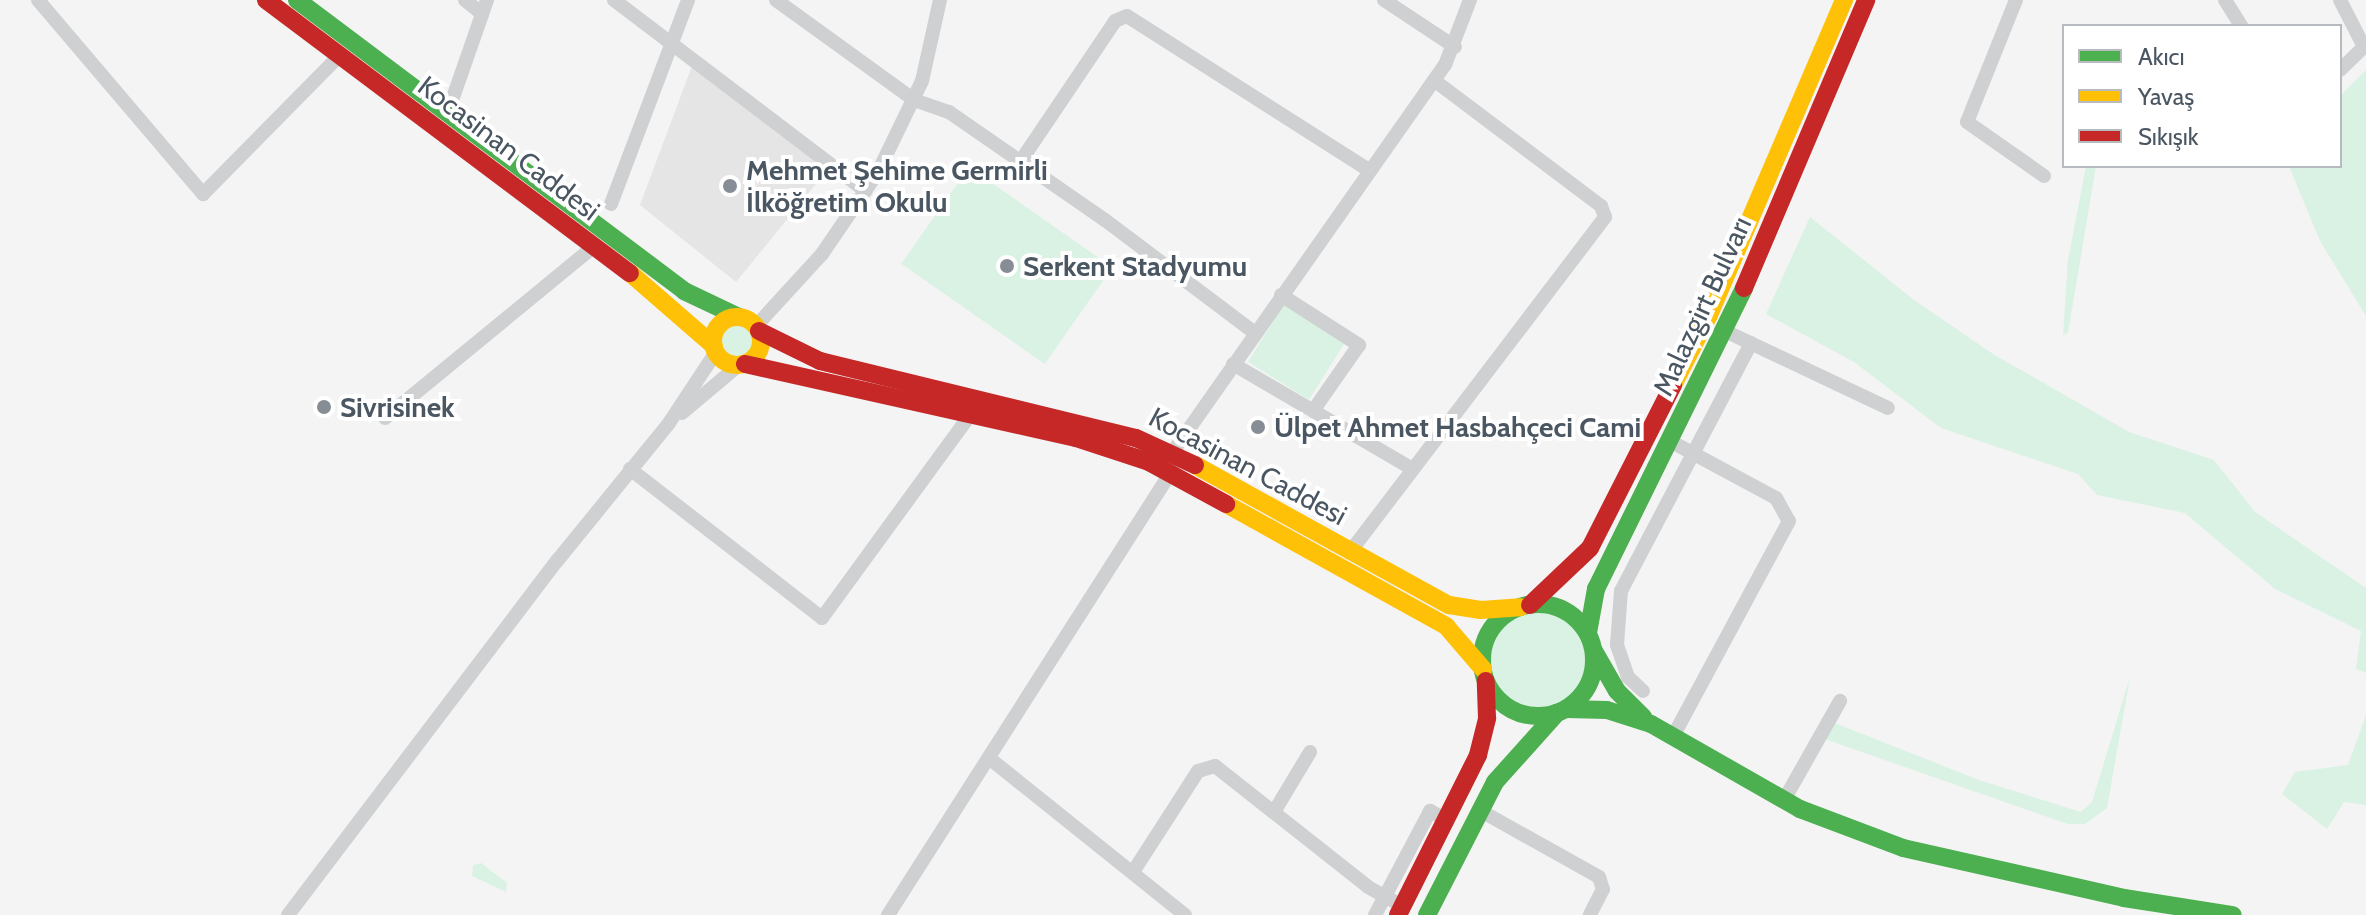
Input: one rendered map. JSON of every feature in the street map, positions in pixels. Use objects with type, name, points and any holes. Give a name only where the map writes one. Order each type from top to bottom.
[{"type":"main road","name":"Kocasinan Caddesi","points":[[266,0],[670,304],[715,349]]},
{"type":"main road","name":"Kocasinan Caddesi","points":[[297,0],[684,291],[820,361],[1090,423],[1172,453],[1449,605],[1481,610],[1525,606]]},
{"type":"main road","name":"Malazgirt Bulvarı","points":[[1525,606],[1566,576],[1590,548],[1709,315],[1844,0]]},
{"type":"main road","name":"Malazgirt Bulvarı","points":[[1588,633],[1596,589],[1725,331],[1866,0]]},
{"type":"main road","points":[[751,325],[760,349],[742,365],[724,361],[715,349],[718,328],[751,325]]},
{"type":"main road","name":"Kocasinan Caddesi","points":[[742,365],[1101,445],[1171,472],[1446,626],[1484,674]]},
{"type":"main road","points":[[1400,910],[1482,743],[1484,674],[1490,631],[1525,606],[1567,612],[1588,633],[1594,651],[1617,691],[1651,724]]},
{"type":"main road","points":[[1427,915],[1507,765],[1591,680],[1594,651]]},
{"type":"main road","points":[[1484,674],[1502,703],[1518,713],[1607,710],[1651,724],[1784,800],[1850,831],[1964,864],[2233,915]]},
{"type":"street","points":[[38,0],[203,194],[340,55]]},
{"type":"street","points":[[448,112],[484,7],[465,0]]},
{"type":"street","points":[[614,0],[866,191]]},
{"type":"street","points":[[611,204],[688,0]]},
{"type":"street","points":[[776,0],[914,100],[949,112],[1133,240],[1255,333]]},
{"type":"street","points":[[751,325],[822,254],[866,191],[914,100],[940,0]]},
{"type":"street","points":[[1384,0],[1455,47]]},
{"type":"street","points":[[1172,453],[1434,80],[1455,47],[1470,0]]},
{"type":"street","points":[[2016,0],[1967,122],[2044,176]]},
{"type":"street","points":[[2225,0],[2240,24]]},
{"type":"street","points":[[2340,0],[2365,46],[2342,68]]},
{"type":"street","points":[[1020,162],[1115,21],[1127,16],[1370,171]]},
{"type":"street","points":[[1350,552],[1606,214],[1434,80]]},
{"type":"street","points":[[385,418],[593,247]]},
{"type":"street","points":[[1281,295],[1359,345],[1313,411]]},
{"type":"street","points":[[1725,331],[1888,408]]},
{"type":"street","points":[[1643,691],[1634,685],[1619,657],[1618,603],[1692,453],[1751,343]]},
{"type":"street","points":[[288,915],[630,469],[669,423],[715,349]]},
{"type":"street","points":[[1233,364],[1413,469]]},
{"type":"street","points":[[669,423],[742,365]]},
{"type":"street","points":[[630,469],[822,618],[971,414]]},
{"type":"street","points":[[1670,441],[1776,498],[1789,521],[1673,736]]},
{"type":"street","points":[[888,915],[1171,472]]},
{"type":"street","points":[[1784,800],[1840,701]]},
{"type":"street","points":[[1274,812],[1310,752]]},
{"type":"street","points":[[989,758],[1185,915]]},
{"type":"street","points":[[1133,872],[1206,766],[1219,768],[1400,910]]},
{"type":"street","points":[[1375,915],[1430,811],[1445,819]]},
{"type":"street","points":[[1481,811],[1599,877],[1603,889],[1590,915]]},
{"type":"shaded area","name":"Mehmet Şehime Germirli İlköğretim Okulu","points":[[692,66],[829,168],[736,282],[640,205]]},
{"type":"green space","points":[[2366,70],[2366,316],[2320,241],[2290,168],[2342,168],[2342,94]]},
{"type":"green space","name":"Serkent Stadyumu","points":[[969,167],[1112,267],[1045,364],[901,264]]},
{"type":"green space","points":[[2086,168],[2096,168],[2068,333],[2063,335],[2068,260]]},
{"type":"green space","points":[[1810,217],[1914,300],[1993,354],[2129,432],[2214,460],[2255,512],[2366,588],[2366,673],[2356,669],[2361,631],[2275,589],[2185,513],[2097,495],[2078,474],[1941,428],[1854,362],[1766,314]]},
{"type":"green space","points":[[1284,304],[1345,342],[1309,400],[1248,362]]},
{"type":"green space","points":[[737,323],[750,328],[755,341],[750,354],[737,359],[724,354],[719,341],[724,328]]},
{"type":"green space","points":[[1538,613],[1556,617],[1571,627],[1581,642],[1585,660],[1581,678],[1571,693],[1556,703],[1538,707],[1520,703],[1505,693],[1495,678],[1491,660],[1495,642],[1505,627],[1520,617]]},
{"type":"green space","points":[[2130,677],[2107,808],[2085,824],[2068,824],[1816,736],[1822,718],[1979,780],[2081,812],[2092,802]]},
{"type":"green space","points":[[2366,715],[2366,805],[2344,802],[2327,829],[2282,794],[2295,772],[2348,765]]},
{"type":"green space","points":[[481,863],[507,883],[506,892],[472,876],[473,865]]},
{"type":"traffic: fast","points":[[297,0],[684,291],[739,317]]},
{"type":"traffic: fast","points":[[1588,633],[1596,589],[1744,288]]},
{"type":"traffic: fast","points":[[1538,604],[1559,608],[1578,620],[1590,639],[1594,660],[1590,681],[1578,700],[1559,712],[1538,716],[1517,712],[1498,700],[1486,681],[1482,660],[1486,639],[1498,620],[1517,608],[1538,604]]},
{"type":"traffic: fast","points":[[1594,651],[1617,691],[1643,717]]},
{"type":"traffic: fast","points":[[1566,709],[1607,710],[1651,724],[1800,809],[1903,848],[2124,898],[2233,915]]},
{"type":"traffic: fast","points":[[1427,915],[1495,782],[1557,713]]},
{"type":"traffic: slow","points":[[1673,385],[1709,315],[1844,0]]},
{"type":"traffic: slow","points":[[630,273],[714,346]]},
{"type":"traffic: slow","points":[[737,317],[754,324],[761,341],[754,358],[737,365],[720,358],[713,341],[720,324],[737,317]]},
{"type":"traffic: slow","points":[[1195,465],[1449,605],[1481,610],[1520,607]]},
{"type":"traffic: slow","points":[[1226,504],[1446,626],[1483,669]]},
{"type":"traffic: jam","points":[[266,0],[630,273]]},
{"type":"traffic: jam","points":[[1744,288],[1866,0]]},
{"type":"traffic: jam","points":[[759,331],[820,361],[1136,438],[1195,465]]},
{"type":"traffic: jam","points":[[745,364],[1076,438],[1149,462],[1226,504]]},
{"type":"traffic: jam","points":[[1530,605],[1590,548],[1673,385]]},
{"type":"traffic: jam","points":[[1398,915],[1478,755],[1487,718],[1486,681]]},
{"type":"place","name":"Mehmet Şehime Germirli İlköğretim Okulu","points":[[730,186]]},
{"type":"place","name":"Serkent Stadyumu","points":[[1007,266]]},
{"type":"place","name":"Sivrisinek","points":[[324,407]]},
{"type":"place","name":"Ülpet Ahmet Hasbahçeci Cami","points":[[1258,427]]}]
